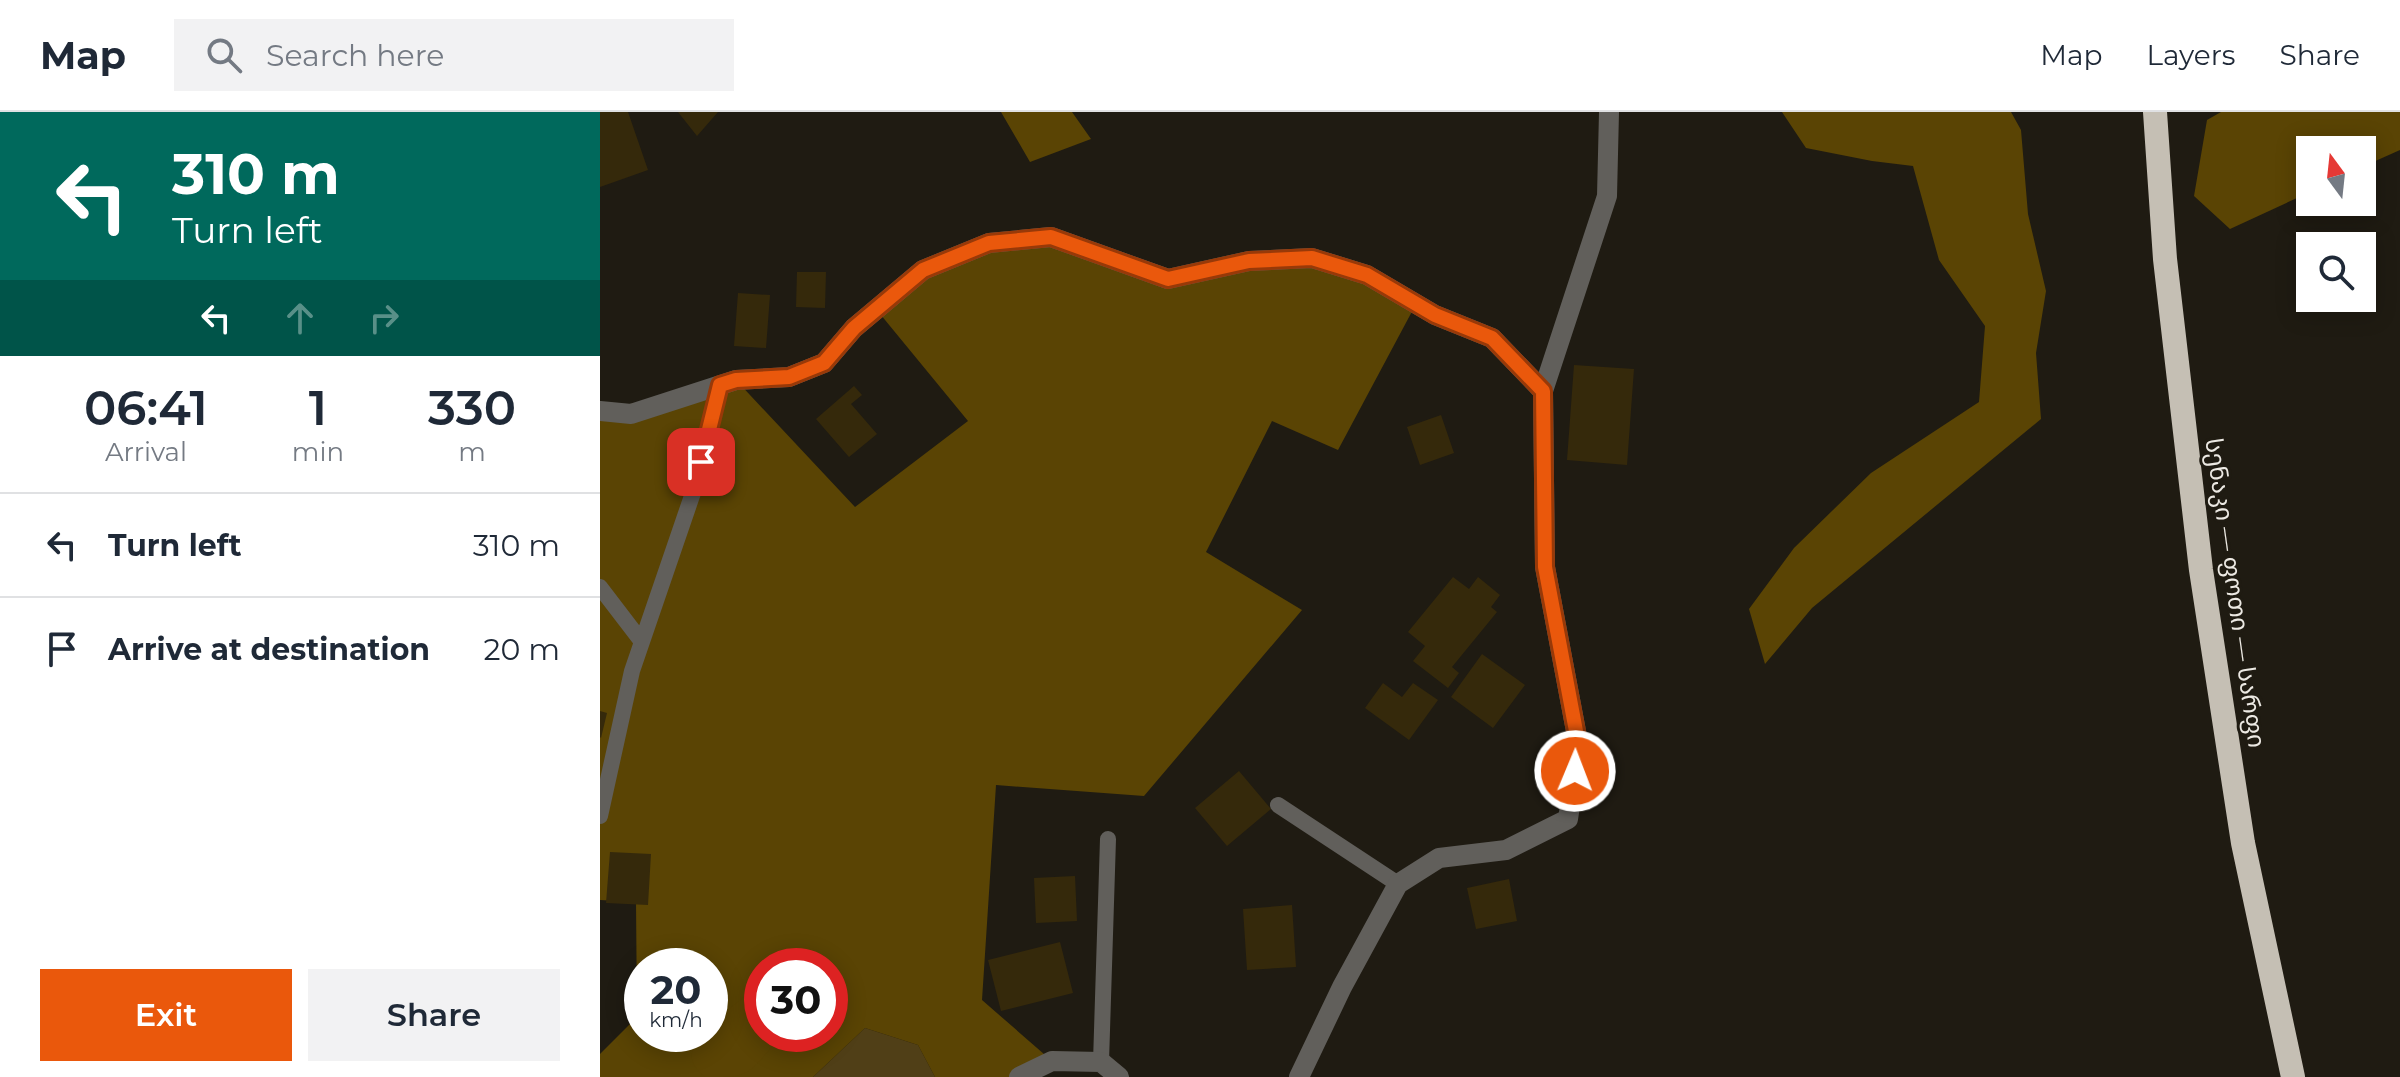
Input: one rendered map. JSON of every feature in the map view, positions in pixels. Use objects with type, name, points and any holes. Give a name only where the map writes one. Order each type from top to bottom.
[{"type":"highway","name":"სენაკი — ფოთი — სარფი","points":[[2155,112],[2165,259],[2201,570],[2243,843],[2293,1077]]},
{"type":"street","points":[[1299,1077],[1342,987],[1398,884],[1439,858],[1506,850],[1568,819],[1579,747],[1545,567],[1543,391],[1607,196],[1609,112]]},
{"type":"street","points":[[600,411],[631,414],[736,380],[789,377],[824,363],[854,328],[923,270],[989,243],[1051,237],[1168,279],[1249,261],[1312,258],[1367,275],[1435,315],[1492,338],[1543,391]]},
{"type":"street","points":[[1019,1077],[1052,1061],[1101,1062],[1119,1077]]},
{"type":"lane","points":[[600,816],[632,671],[695,487],[720,385]]},
{"type":"lane","points":[[600,587],[642,642]]},
{"type":"lane","points":[[1278,805],[1398,884]]},
{"type":"lane","points":[[1101,1062],[1108,839]]},
{"type":"shaded area","points":[[1001,112],[1072,112],[1091,139],[1030,162]]},
{"type":"shaded area","points":[[1782,112],[2011,112],[2021,130],[2028,214],[2046,291],[2036,353],[2041,419],[1812,608],[1765,664],[1749,609],[1794,548],[1871,473],[1979,402],[1985,326],[1939,260],[1913,166],[1806,148]]},
{"type":"shaded area","points":[[2221,112],[2400,112],[2400,150],[2376,161],[2376,136],[2296,136],[2296,198],[2230,229],[2194,196],[2207,120]]},
{"type":"shaded area","points":[[1051,237],[1168,279],[1312,258],[1416,304],[1338,450],[1272,421],[1206,552],[1302,610],[1144,796],[996,785],[982,1000],[1052,1061],[1019,1077],[935,1077],[918,1045],[865,1028],[848,1044],[848,948],[744,948],[744,1052],[840,1052],[813,1077],[600,1077],[600,1054],[624,1030],[624,1052],[728,1052],[728,948],[636,948],[636,902],[600,900],[600,411],[736,380],[855,507],[968,421],[876,309],[923,270]]},
{"type":"shaded area","points":[[744,997],[744,1052],[767,1052],[745,1073],[705,1077],[695,1066],[693,1052],[728,1052],[728,1010]]},
{"type":"shaded area","points":[[865,1028],[918,1045],[935,1077],[813,1077],[840,1052],[848,1052],[848,1044]]},
{"type":"building","points":[[600,112],[628,112],[648,170],[600,187]]},
{"type":"building","points":[[678,112],[718,112],[697,136]]},
{"type":"building","points":[[797,272],[826,272],[825,308],[796,307]]},
{"type":"building","points":[[738,293],[770,295],[766,348],[734,346]]},
{"type":"building","points":[[1574,365],[1634,369],[1627,465],[1567,460]]},
{"type":"building","points":[[854,386],[862,395],[851,404],[877,434],[849,457],[816,419]]},
{"type":"building","points":[[1441,415],[1454,453],[1420,465],[1407,427]]},
{"type":"building","points":[[1453,577],[1469,589],[1478,577],[1500,595],[1491,607],[1497,612],[1452,667],[1459,673],[1448,688],[1413,661],[1425,646],[1408,632]]},
{"type":"building","points":[[1482,654],[1525,685],[1493,728],[1451,697]]},
{"type":"building","points":[[1383,683],[1402,697],[1413,683],[1438,700],[1409,740],[1365,708]]},
{"type":"building","points":[[600,711],[607,713],[601,738],[600,737]]},
{"type":"building","points":[[1239,771],[1271,809],[1227,846],[1195,808]]},
{"type":"building","points":[[610,852],[651,854],[648,905],[606,903]]},
{"type":"building","points":[[1075,876],[1077,921],[1036,923],[1034,878]]},
{"type":"building","points":[[1509,879],[1517,921],[1476,929],[1467,888]]},
{"type":"building","points":[[1292,905],[1296,967],[1247,970],[1243,909]]},
{"type":"building","points":[[1060,942],[1073,993],[1001,1011],[988,960]]},
{"type":"route","points":[[701,462],[720,385],[736,380],[789,377],[824,363],[854,328],[923,270],[989,243],[1051,237],[1168,279],[1249,261],[1312,258],[1367,275],[1435,315],[1492,338],[1543,391],[1545,567],[1579,747],[1575,771]]}]
